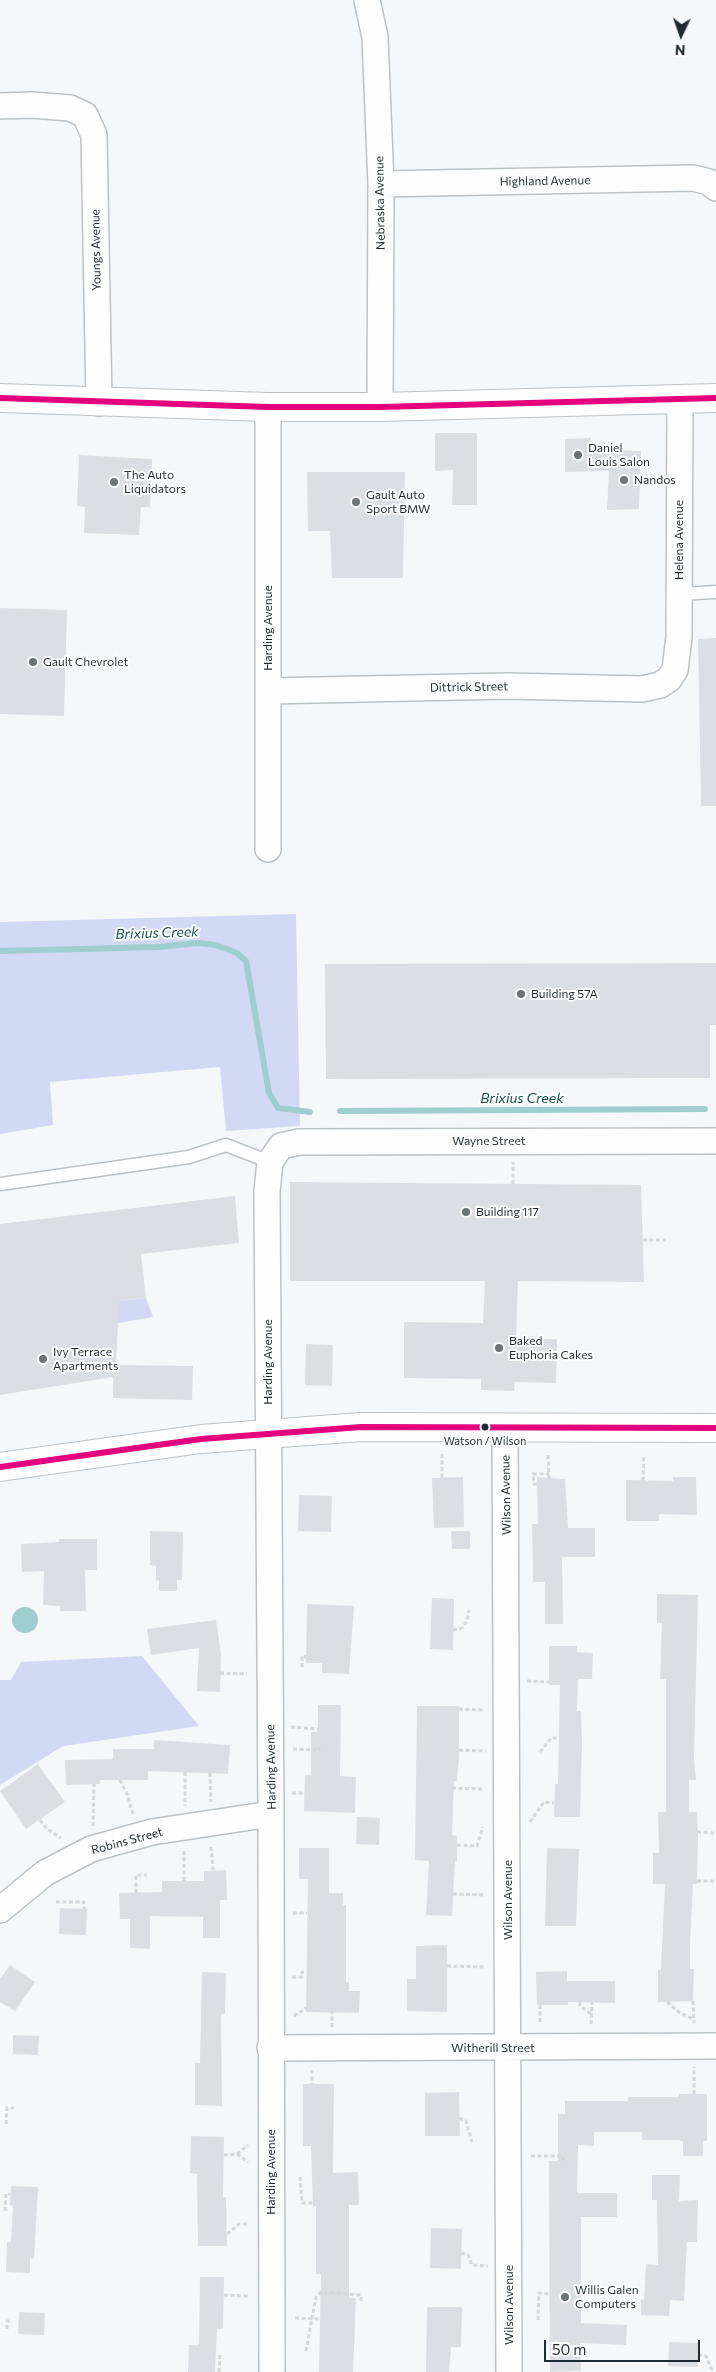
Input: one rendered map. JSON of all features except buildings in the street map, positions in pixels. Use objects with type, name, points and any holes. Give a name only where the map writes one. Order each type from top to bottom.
[{"type":"street","name":"Nebraska Avenue","points":[[368,0],[375,37],[381,184],[380,407]]},
{"type":"street","name":"Youngs Avenue","points":[[0,106],[32,105],[70,108],[85,115],[94,135],[99,403]]},
{"type":"street","name":"Highland Avenue","points":[[381,184],[692,178],[713,185]]},
{"type":"street","points":[[0,398],[99,403],[268,407],[380,407],[716,398]]},
{"type":"street","name":"Helena Avenue","points":[[669,680],[674,670],[679,637],[680,399]]},
{"type":"street","name":"Harding Avenue","points":[[268,407],[268,849]]},
{"type":"street","name":"Dittrick Street","points":[[268,692],[508,686],[642,688],[660,685],[669,680]]},
{"type":"street","name":"Wayne Street","points":[[270,1162],[281,1146],[299,1142],[716,1141]]},
{"type":"street","name":"Harding Avenue","points":[[270,1162],[267,1191],[271,1749],[272,2372]]},
{"type":"street","points":[[0,1467],[201,1439],[268,1432],[361,1427],[716,1428]]},
{"type":"street","name":"Wilson Avenue","points":[[505,1427],[510,2372]]},
{"type":"street","name":"Robins Street","points":[[0,1910],[44,1873],[91,1849],[152,1832],[271,1814]]},
{"type":"street","name":"Witherill Street","points":[[270,2048],[716,2046]]},
{"type":"lane","points":[[679,594],[716,592]]},
{"type":"lane","points":[[0,1184],[189,1157],[226,1145],[270,1162]]},
{"type":"path","points":[[643,1240],[666,1240]]},
{"type":"path","points":[[442,1454],[442,1478]]},
{"type":"path","points":[[537,1484],[534,1484],[533,1474],[549,1476],[548,1455]]},
{"type":"path","points":[[643,1480],[644,1455]]},
{"type":"path","points":[[454,1630],[462,1628],[467,1621],[469,1610]]},
{"type":"path","points":[[302,1667],[302,1656],[306,1657]]},
{"type":"path","points":[[220,1673],[248,1674]]},
{"type":"path","points":[[540,1752],[551,1738],[559,1738]]},
{"type":"path","points":[[271,1749],[319,1750],[319,1747]]},
{"type":"path","points":[[185,1772],[185,1806]]},
{"type":"path","points":[[210,1772],[211,1803]]},
{"type":"path","points":[[120,1780],[133,1814]]},
{"type":"path","points":[[94,1784],[94,1828]]},
{"type":"path","points":[[452,1788],[508,1789]]},
{"type":"path","points":[[529,1824],[544,1802],[554,1803]]},
{"type":"path","points":[[40,1820],[55,1837],[63,1839]]},
{"type":"path","points":[[457,1845],[477,1846],[484,1824]]},
{"type":"path","points":[[697,1832],[716,1833]]},
{"type":"path","points":[[211,1847],[213,1870]]},
{"type":"path","points":[[184,1850],[184,1881]]},
{"type":"path","points":[[136,1893],[136,1875],[147,1875]]},
{"type":"path","points":[[697,1881],[716,1882]]},
{"type":"path","points":[[453,1894],[508,1896]]},
{"type":"path","points":[[56,1902],[84,1902],[84,1909]]},
{"type":"path","points":[[447,1966],[508,1967]]},
{"type":"path","points":[[580,2002],[580,2006],[591,2014]]},
{"type":"path","points":[[667,2002],[680,2013],[694,2020]]},
{"type":"path","points":[[6,2124],[7,2108],[14,2108]]},
{"type":"path","points":[[459,2118],[466,2121],[472,2142]]},
{"type":"path","points":[[238,2154],[252,2141]]},
{"type":"path","points":[[224,2155],[238,2154],[252,2167]]},
{"type":"path","points":[[508,2156],[563,2156],[563,2161]]},
{"type":"path","points":[[300,2177],[302,2203],[313,2203]]},
{"type":"path","points":[[5,2211],[6,2194],[10,2194]]},
{"type":"path","points":[[227,2234],[239,2224],[252,2224]]},
{"type":"path","points":[[461,2253],[468,2255],[472,2265],[509,2266]]},
{"type":"path","points":[[306,2351],[316,2297],[320,2292],[337,2296],[362,2295],[361,2301]]},
{"type":"path","points":[[538,2320],[539,2293],[549,2294]]},
{"type":"path","points":[[224,2295],[252,2296]]},
{"type":"path","points":[[313,2318],[319,2319]]},
{"type":"path","points":[[7,2329],[7,2321],[12,2321]]},
{"type":"path","points":[[219,2372],[220,2354]]},
{"type":"path","points":[[698,2355],[706,2356],[713,2372]]},
{"type":"shaded area","points":[[296,914],[300,1126],[226,1131],[220,1067],[50,1082],[53,1125],[0,1134],[0,922]]},
{"type":"shaded area","points":[[146,1298],[153,1317],[118,1323],[0,1314]]},
{"type":"shaded area","points":[[25,1607],[34,1611],[38,1620],[34,1629],[25,1633],[16,1629],[12,1620],[16,1611]]},
{"type":"shaded area","points":[[142,1656],[199,1726],[63,1746],[0,1785],[0,1680],[11,1680],[21,1662]]},
{"type":"waterway","name":"Brixius Creek","points":[[0,951],[159,947],[198,943],[216,945],[237,953],[246,961],[269,1093],[278,1108],[310,1112]]},
{"type":"waterway","name":"Brixius Creek","points":[[340,1111],[705,1109]]},
{"type":"transit line","points":[[0,398],[268,407],[380,407],[716,398]]},
{"type":"transit line","points":[[0,1467],[201,1439],[361,1427],[716,1428]]},
{"type":"place","name":"Daniel Louis Salon","points":[[578,455]]},
{"type":"place","name":"Nandos","points":[[624,480]]},
{"type":"place","name":"The Auto Liquidators","points":[[114,482]]},
{"type":"place","name":"Gault Auto Sport BMW","points":[[356,502]]},
{"type":"place","name":"Gault Chevrolet","points":[[33,662]]},
{"type":"place","name":"Building 57A","points":[[521,994]]},
{"type":"place","name":"Building 117","points":[[466,1212]]},
{"type":"place","name":"Baked Euphoria Cakes","points":[[499,1348]]},
{"type":"place","name":"Ivy Terrace Apartments","points":[[43,1359]]},
{"type":"place","name":"Watson / Wilson","points":[[485,1427]]},
{"type":"place","name":"Willis Galen Computers","points":[[565,2297]]}]
